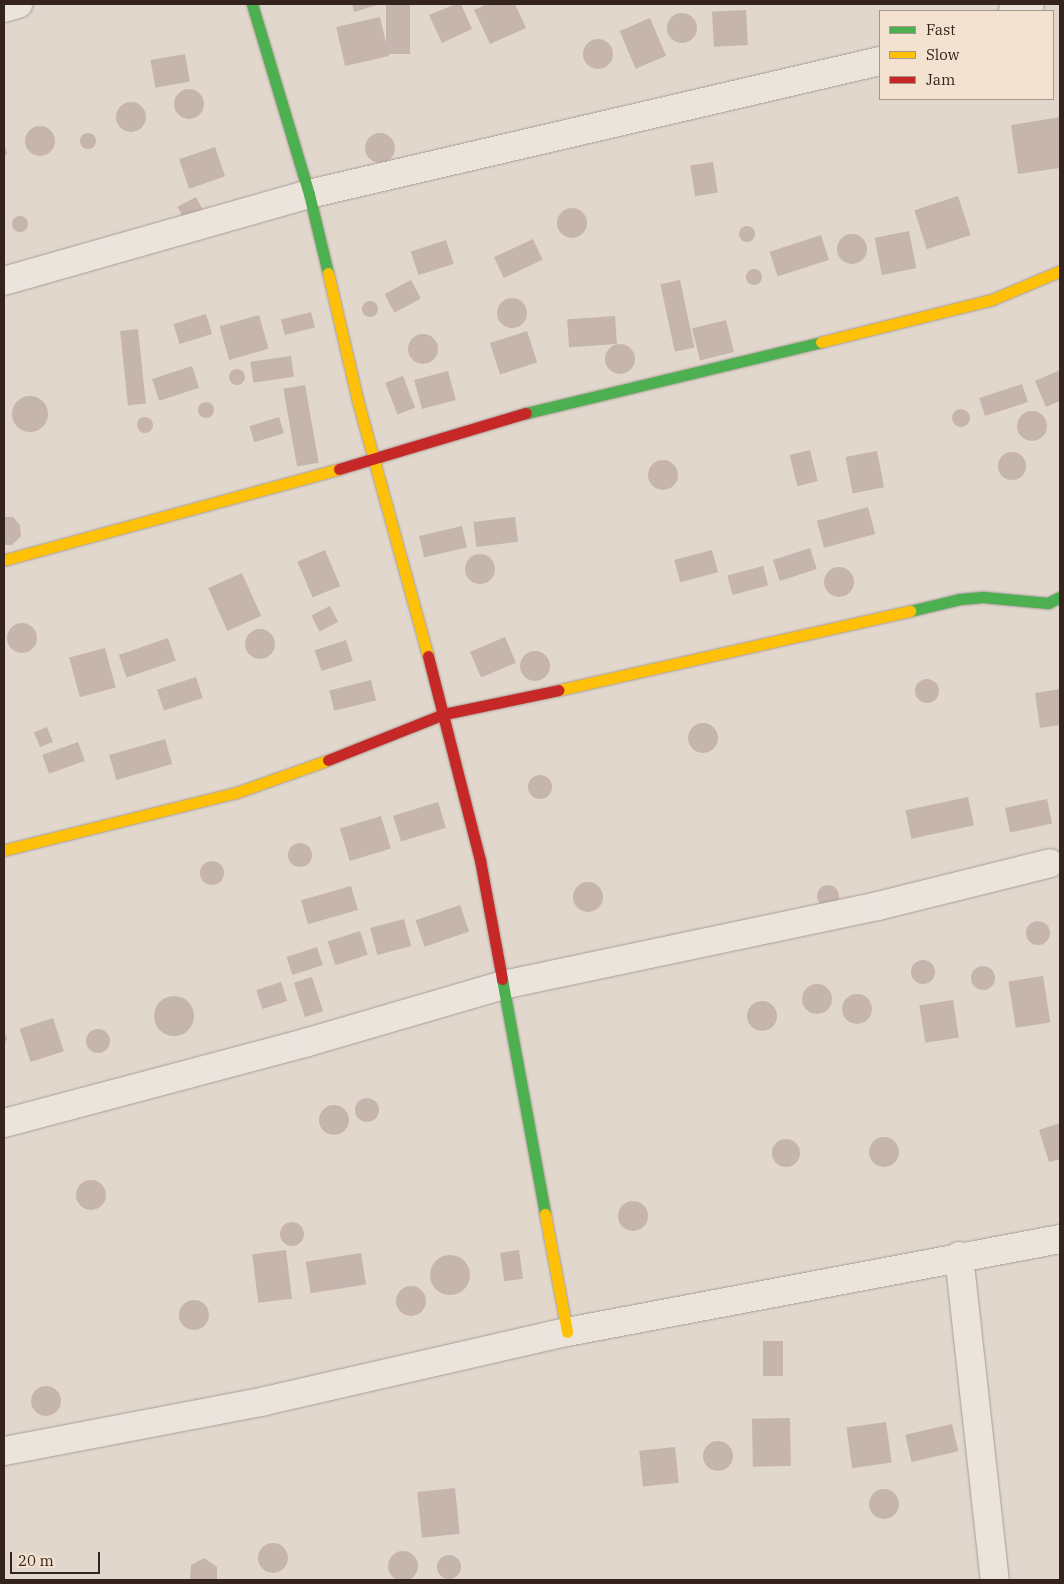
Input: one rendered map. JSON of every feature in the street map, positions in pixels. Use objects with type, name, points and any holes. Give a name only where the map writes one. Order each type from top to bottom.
[{"type":"street","points":[[4,8],[18,4]]},
{"type":"street","points":[[252,4],[309,194],[374,459],[444,714],[480,860],[567,1332]]},
{"type":"street","points":[[1015,10],[1030,4]]},
{"type":"street","points":[[4,282],[309,194],[879,62]]},
{"type":"street","points":[[4,560],[374,459],[544,408],[952,311],[991,300],[1060,271]]},
{"type":"street","points":[[4,850],[235,793],[319,764],[444,714],[960,599],[983,597],[1048,603],[1060,597]]},
{"type":"street","points":[[4,1124],[305,1044],[503,985],[878,906],[1050,863]]},
{"type":"street","points":[[4,1452],[265,1401],[567,1332],[960,1256],[1060,1239]]},
{"type":"street","points":[[960,1256],[994,1580]]},
{"type":"building","points":[[352,4],[380,4],[354,12]]},
{"type":"building","points":[[386,4],[410,4],[410,54],[386,54]]},
{"type":"building","points":[[456,4],[461,4],[472,29],[442,43],[429,15]]},
{"type":"building","points":[[487,4],[515,4],[526,28],[490,44],[474,10]]},
{"type":"building","points":[[746,10],[748,45],[714,47],[712,12]]},
{"type":"building","points":[[682,13],[688,14],[696,22],[696,34],[688,42],[682,43],[676,42],[668,34],[667,28],[668,22],[676,14]]},
{"type":"building","points":[[380,17],[389,56],[345,66],[336,27]]},
{"type":"building","points":[[650,18],[666,56],[636,69],[620,31]]},
{"type":"building","points":[[598,39],[604,40],[612,48],[612,60],[604,68],[598,69],[592,68],[584,60],[583,54],[584,48],[592,40]]},
{"type":"building","points":[[185,54],[190,82],[155,88],[151,60]]},
{"type":"building","points":[[189,89],[195,90],[203,98],[203,110],[195,118],[189,119],[183,118],[175,110],[174,104],[175,98],[183,90]]},
{"type":"building","points":[[131,102],[137,103],[145,111],[145,123],[137,131],[131,132],[125,131],[117,123],[116,117],[117,111],[125,103]]},
{"type":"building","points":[[1060,117],[1060,168],[1018,174],[1011,125]]},
{"type":"building","points":[[40,126],[46,127],[54,135],[54,147],[46,155],[40,156],[34,155],[26,147],[25,141],[26,135],[34,127]]},
{"type":"building","points":[[85,133],[91,133],[96,138],[94,147],[85,149],[80,144],[80,138]]},
{"type":"building","points":[[380,133],[386,134],[394,142],[394,154],[386,162],[380,163],[374,162],[366,154],[365,148],[366,142],[374,134]]},
{"type":"building","points":[[4,144],[7,153],[4,158]]},
{"type":"building","points":[[215,147],[225,176],[189,189],[179,159]]},
{"type":"building","points":[[713,162],[718,193],[695,196],[690,166]]},
{"type":"building","points":[[958,196],[971,235],[927,249],[914,210]]},
{"type":"building","points":[[196,197],[203,210],[185,220],[177,207]]},
{"type":"building","points":[[572,208],[578,209],[586,217],[586,229],[578,237],[572,238],[566,237],[558,229],[557,223],[558,217],[566,209]]},
{"type":"building","points":[[20,216],[26,218],[28,224],[26,230],[20,232],[14,230],[12,224],[14,218]]},
{"type":"building","points":[[747,226],[753,228],[755,234],[753,240],[747,242],[741,240],[739,234],[741,228]]},
{"type":"building","points":[[909,231],[916,268],[882,275],[875,238]]},
{"type":"building","points":[[852,234],[858,235],[866,243],[866,255],[858,263],[852,264],[846,263],[838,255],[837,249],[838,243],[846,235]]},
{"type":"building","points":[[821,235],[829,260],[778,276],[770,252]]},
{"type":"building","points":[[533,239],[543,260],[504,278],[494,257]]},
{"type":"building","points":[[446,240],[454,264],[419,275],[411,251]]},
{"type":"building","points":[[754,269],[760,271],[762,277],[760,283],[754,285],[748,283],[746,277],[748,271]]},
{"type":"building","points":[[411,280],[421,299],[394,313],[385,294]]},
{"type":"building","points":[[680,280],[694,347],[675,352],[660,284]]},
{"type":"building","points":[[512,298],[518,299],[526,307],[526,319],[518,327],[512,328],[506,327],[498,319],[497,313],[498,307],[506,299]]},
{"type":"building","points":[[370,301],[376,303],[378,309],[376,315],[370,317],[364,315],[362,309],[364,303]]},
{"type":"building","points":[[311,312],[315,328],[285,335],[281,319]]},
{"type":"building","points":[[206,314],[212,334],[180,344],[173,324]]},
{"type":"building","points":[[259,315],[269,349],[229,360],[220,326]]},
{"type":"building","points":[[615,316],[617,344],[569,347],[567,319]]},
{"type":"building","points":[[726,320],[734,352],[700,360],[692,328]]},
{"type":"building","points":[[138,329],[146,404],[128,405],[120,331]]},
{"type":"building","points":[[527,331],[537,362],[500,374],[490,343]]},
{"type":"building","points":[[423,334],[429,335],[437,343],[437,355],[429,363],[423,364],[417,363],[409,355],[408,349],[409,343],[417,335]]},
{"type":"building","points":[[620,344],[626,345],[634,353],[634,365],[626,373],[620,374],[614,373],[606,365],[605,359],[606,353],[614,345]]},
{"type":"building","points":[[291,356],[294,377],[253,383],[250,362]]},
{"type":"building","points":[[192,366],[199,388],[159,401],[152,379]]},
{"type":"building","points":[[237,369],[243,371],[245,377],[243,383],[237,385],[231,383],[229,377],[231,371]]},
{"type":"building","points":[[1060,370],[1060,401],[1046,407],[1035,381]]},
{"type":"building","points":[[448,371],[456,400],[422,409],[414,380]]},
{"type":"building","points":[[403,376],[415,408],[397,415],[385,383]]},
{"type":"building","points":[[1022,384],[1028,402],[985,416],[979,398]]},
{"type":"building","points":[[305,385],[319,463],[297,467],[283,389]]},
{"type":"building","points":[[30,396],[37,397],[43,401],[47,407],[47,421],[43,427],[37,431],[30,432],[23,431],[17,427],[13,421],[12,414],[13,407],[17,401],[23,397]]},
{"type":"building","points":[[206,402],[212,404],[214,410],[212,416],[206,418],[200,416],[198,410],[200,404]]},
{"type":"building","points":[[961,409],[967,412],[970,418],[967,424],[961,427],[955,424],[952,418],[955,412]]},
{"type":"building","points":[[1032,411],[1038,412],[1046,420],[1046,432],[1038,440],[1032,441],[1026,440],[1018,432],[1017,426],[1018,420],[1026,412]]},
{"type":"building","points":[[145,417],[151,419],[153,425],[151,431],[145,433],[139,431],[137,425],[139,419]]},
{"type":"building","points":[[279,417],[284,433],[254,442],[249,426]]},
{"type":"building","points":[[810,450],[818,481],[797,486],[790,455]]},
{"type":"building","points":[[877,451],[884,487],[853,493],[846,457]]},
{"type":"building","points":[[1012,452],[1022,456],[1026,466],[1022,476],[1012,480],[1002,476],[998,466],[1002,456]]},
{"type":"building","points":[[663,460],[669,461],[677,469],[677,481],[669,489],[663,490],[657,489],[649,481],[648,475],[649,469],[657,461]]},
{"type":"building","points":[[868,507],[875,534],[824,548],[817,521]]},
{"type":"building","points":[[4,517],[13,517],[20,525],[21,536],[12,545],[4,545]]},
{"type":"building","points":[[515,517],[518,542],[476,547],[473,522]]},
{"type":"building","points":[[462,526],[467,547],[424,557],[419,536]]},
{"type":"building","points":[[810,548],[817,569],[780,581],[773,560]]},
{"type":"building","points":[[325,550],[340,586],[313,598],[297,562]]},
{"type":"building","points":[[712,550],[718,572],[680,582],[674,560]]},
{"type":"building","points":[[480,554],[486,555],[494,563],[494,575],[486,583],[480,584],[474,583],[466,575],[465,569],[466,563],[474,555]]},
{"type":"building","points":[[763,566],[768,585],[732,595],[727,576]]},
{"type":"building","points":[[839,567],[845,568],[853,576],[853,588],[845,596],[839,597],[833,596],[825,588],[824,582],[825,576],[833,568]]},
{"type":"building","points":[[242,573],[261,616],[227,631],[208,588]]},
{"type":"building","points":[[330,606],[338,622],[319,632],[311,616]]},
{"type":"building","points":[[22,623],[28,624],[36,632],[36,644],[28,652],[22,653],[16,652],[8,644],[7,638],[8,632],[16,624]]},
{"type":"building","points":[[260,629],[266,630],[274,638],[274,650],[266,658],[260,659],[254,658],[246,650],[245,644],[246,638],[254,630]]},
{"type":"building","points":[[505,637],[516,663],[481,678],[470,652]]},
{"type":"building","points":[[168,638],[176,661],[127,678],[119,655]]},
{"type":"building","points":[[346,640],[353,661],[321,671],[315,650]]},
{"type":"building","points":[[105,648],[116,688],[80,697],[69,658]]},
{"type":"building","points":[[535,651],[541,652],[549,660],[549,672],[541,680],[535,681],[529,680],[521,672],[520,666],[521,660],[529,652]]},
{"type":"building","points":[[196,677],[203,698],[164,711],[157,690]]},
{"type":"building","points":[[927,679],[932,680],[938,686],[938,696],[932,702],[927,703],[922,702],[916,696],[915,691],[916,686],[922,680]]},
{"type":"building","points":[[371,680],[376,700],[334,711],[329,690]]},
{"type":"building","points":[[1060,689],[1060,725],[1040,728],[1035,693]]},
{"type":"building","points":[[703,723],[709,724],[717,732],[717,744],[709,752],[703,753],[697,752],[689,744],[688,738],[689,732],[697,724]]},
{"type":"building","points":[[47,727],[53,742],[40,747],[34,732]]},
{"type":"building","points":[[165,739],[172,764],[116,780],[109,755]]},
{"type":"building","points":[[78,742],[85,761],[49,774],[42,755]]},
{"type":"building","points":[[540,775],[545,776],[551,782],[551,792],[545,798],[540,799],[535,798],[529,792],[528,787],[529,782],[535,776]]},
{"type":"building","points":[[968,797],[974,825],[911,839],[905,810]]},
{"type":"building","points":[[1047,799],[1052,823],[1010,832],[1005,808]]},
{"type":"building","points":[[438,802],[446,828],[401,842],[393,816]]},
{"type":"building","points":[[381,816],[391,849],[350,861],[340,829]]},
{"type":"building","points":[[300,843],[305,844],[311,850],[311,860],[305,866],[300,867],[295,866],[289,860],[288,855],[289,850],[295,844]]},
{"type":"building","points":[[212,861],[220,865],[224,873],[220,881],[212,885],[204,881],[200,873],[204,865]]},
{"type":"building","points":[[588,882],[594,883],[602,891],[602,903],[594,911],[588,912],[582,911],[574,903],[573,897],[574,891],[582,883]]},
{"type":"building","points":[[828,885],[836,888],[839,896],[836,904],[828,907],[820,904],[817,896],[820,888]]},
{"type":"building","points":[[351,886],[358,910],[308,924],[301,900]]},
{"type":"building","points":[[460,905],[469,931],[425,947],[416,920]]},
{"type":"building","points":[[404,919],[411,946],[377,955],[370,928]]},
{"type":"building","points":[[1038,921],[1043,922],[1049,928],[1049,938],[1043,944],[1038,945],[1033,944],[1027,938],[1026,933],[1027,928],[1033,922]]},
{"type":"building","points":[[360,931],[368,955],[335,965],[328,942]]},
{"type":"building","points":[[317,947],[323,965],[292,975],[287,957]]},
{"type":"building","points":[[923,960],[928,961],[934,967],[934,977],[928,983],[923,984],[918,983],[912,977],[911,972],[912,967],[918,961]]},
{"type":"building","points":[[983,966],[988,967],[994,973],[994,983],[988,989],[983,990],[978,989],[972,983],[971,978],[972,973],[978,967]]},
{"type":"building","points":[[1043,976],[1050,1022],[1016,1028],[1008,981]]},
{"type":"building","points":[[312,977],[323,1011],[305,1017],[294,983]]},
{"type":"building","points":[[281,982],[287,1001],[262,1009],[256,990]]},
{"type":"building","points":[[817,984],[823,985],[831,993],[831,1005],[823,1013],[817,1014],[811,1013],[803,1005],[802,999],[803,993],[811,985]]},
{"type":"building","points":[[857,994],[863,995],[871,1003],[871,1015],[863,1023],[857,1024],[851,1023],[843,1015],[842,1009],[843,1003],[851,995]]},
{"type":"building","points":[[178,996],[185,999],[191,1005],[194,1016],[193,1024],[185,1033],[178,1036],[170,1036],[163,1033],[155,1024],[154,1012],[157,1005],[166,997]]},
{"type":"building","points":[[953,1000],[959,1038],[925,1043],[919,1005]]},
{"type":"building","points":[[762,1001],[768,1002],[776,1010],[776,1022],[768,1030],[762,1031],[756,1030],[748,1022],[747,1016],[748,1010],[756,1002]]},
{"type":"building","points":[[53,1018],[64,1051],[31,1062],[20,1029]]},
{"type":"building","points":[[98,1029],[106,1033],[110,1041],[106,1049],[98,1053],[90,1049],[86,1041],[90,1033]]},
{"type":"building","points":[[4,1031],[7,1038],[4,1046]]},
{"type":"building","points":[[367,1098],[375,1102],[379,1110],[375,1118],[367,1122],[359,1118],[355,1110],[359,1102]]},
{"type":"building","points":[[334,1105],[340,1106],[348,1114],[348,1126],[340,1134],[334,1135],[328,1134],[320,1126],[319,1120],[320,1114],[328,1106]]},
{"type":"building","points":[[1060,1123],[1060,1159],[1049,1162],[1039,1130]]},
{"type":"building","points":[[884,1137],[890,1138],[898,1146],[898,1158],[890,1166],[884,1167],[878,1166],[870,1158],[869,1152],[870,1146],[878,1138]]},
{"type":"building","points":[[786,1139],[796,1143],[800,1153],[796,1163],[786,1167],[776,1163],[772,1153],[776,1143]]},
{"type":"building","points":[[91,1180],[97,1181],[105,1189],[105,1201],[97,1209],[91,1210],[85,1209],[77,1201],[76,1195],[77,1189],[85,1181]]},
{"type":"building","points":[[633,1201],[639,1202],[647,1210],[647,1222],[639,1230],[633,1231],[627,1230],[619,1222],[618,1216],[619,1210],[627,1202]]},
{"type":"building","points":[[292,1222],[300,1226],[304,1234],[300,1242],[292,1246],[284,1242],[280,1234],[284,1226]]},
{"type":"building","points":[[286,1250],[292,1299],[258,1303],[252,1254]]},
{"type":"building","points":[[519,1250],[523,1279],[504,1281],[500,1253]]},
{"type":"building","points":[[361,1253],[366,1285],[311,1293],[306,1262]]},
{"type":"building","points":[[454,1255],[461,1258],[467,1264],[470,1275],[469,1283],[461,1292],[454,1295],[446,1295],[439,1292],[431,1283],[430,1271],[433,1264],[442,1256]]},
{"type":"building","points":[[411,1286],[417,1287],[425,1295],[425,1307],[417,1315],[411,1316],[405,1315],[397,1307],[396,1301],[397,1295],[405,1287]]},
{"type":"building","points":[[194,1300],[200,1301],[208,1309],[208,1321],[200,1329],[194,1330],[188,1329],[180,1321],[179,1315],[180,1309],[188,1301]]},
{"type":"building","points":[[763,1341],[783,1341],[783,1376],[763,1376]]},
{"type":"building","points":[[46,1386],[52,1387],[60,1395],[60,1407],[52,1415],[46,1416],[40,1415],[32,1407],[31,1401],[32,1395],[40,1387]]},
{"type":"building","points":[[790,1418],[791,1466],[753,1467],[752,1419]]},
{"type":"building","points":[[886,1422],[892,1463],[852,1468],[846,1428]]},
{"type":"building","points":[[952,1424],[958,1451],[912,1462],[905,1435]]},
{"type":"building","points":[[718,1441],[724,1442],[732,1450],[732,1462],[724,1470],[718,1471],[712,1470],[704,1462],[703,1456],[704,1450],[712,1442]]},
{"type":"building","points":[[675,1447],[679,1483],[643,1487],[639,1451]]},
{"type":"building","points":[[455,1488],[460,1534],[422,1538],[417,1492]]},
{"type":"building","points":[[884,1489],[890,1490],[898,1498],[898,1510],[890,1518],[884,1519],[878,1518],[870,1510],[869,1504],[870,1498],[878,1490]]},
{"type":"building","points":[[273,1543],[279,1544],[287,1552],[287,1564],[279,1572],[273,1573],[267,1572],[259,1564],[258,1558],[259,1552],[267,1544]]},
{"type":"building","points":[[403,1551],[413,1556],[418,1566],[413,1576],[403,1581],[393,1576],[388,1566],[393,1556]]},
{"type":"building","points":[[449,1555],[454,1556],[460,1562],[460,1572],[454,1578],[449,1579],[444,1578],[438,1572],[437,1567],[438,1562],[444,1556]]},
{"type":"building","points":[[204,1558],[217,1567],[217,1579],[190,1580],[191,1565]]},
{"type":"traffic: fast","points":[[252,4],[309,194],[328,273]]},
{"type":"traffic: fast","points":[[526,413],[821,342]]},
{"type":"traffic: fast","points":[[910,611],[960,599],[983,597],[1048,603],[1060,597]]},
{"type":"traffic: fast","points":[[502,979],[545,1214]]},
{"type":"traffic: slow","points":[[821,342],[991,300],[1060,271]]},
{"type":"traffic: slow","points":[[328,273],[358,402],[428,656]]},
{"type":"traffic: slow","points":[[4,560],[339,469]]},
{"type":"traffic: slow","points":[[559,690],[910,611]]},
{"type":"traffic: slow","points":[[4,850],[235,793],[328,760]]},
{"type":"traffic: slow","points":[[545,1214],[567,1332]]},
{"type":"traffic: jam","points":[[339,469],[526,413]]},
{"type":"traffic: jam","points":[[428,656],[480,860],[502,979]]},
{"type":"traffic: jam","points":[[328,760],[444,714],[559,690]]}]
